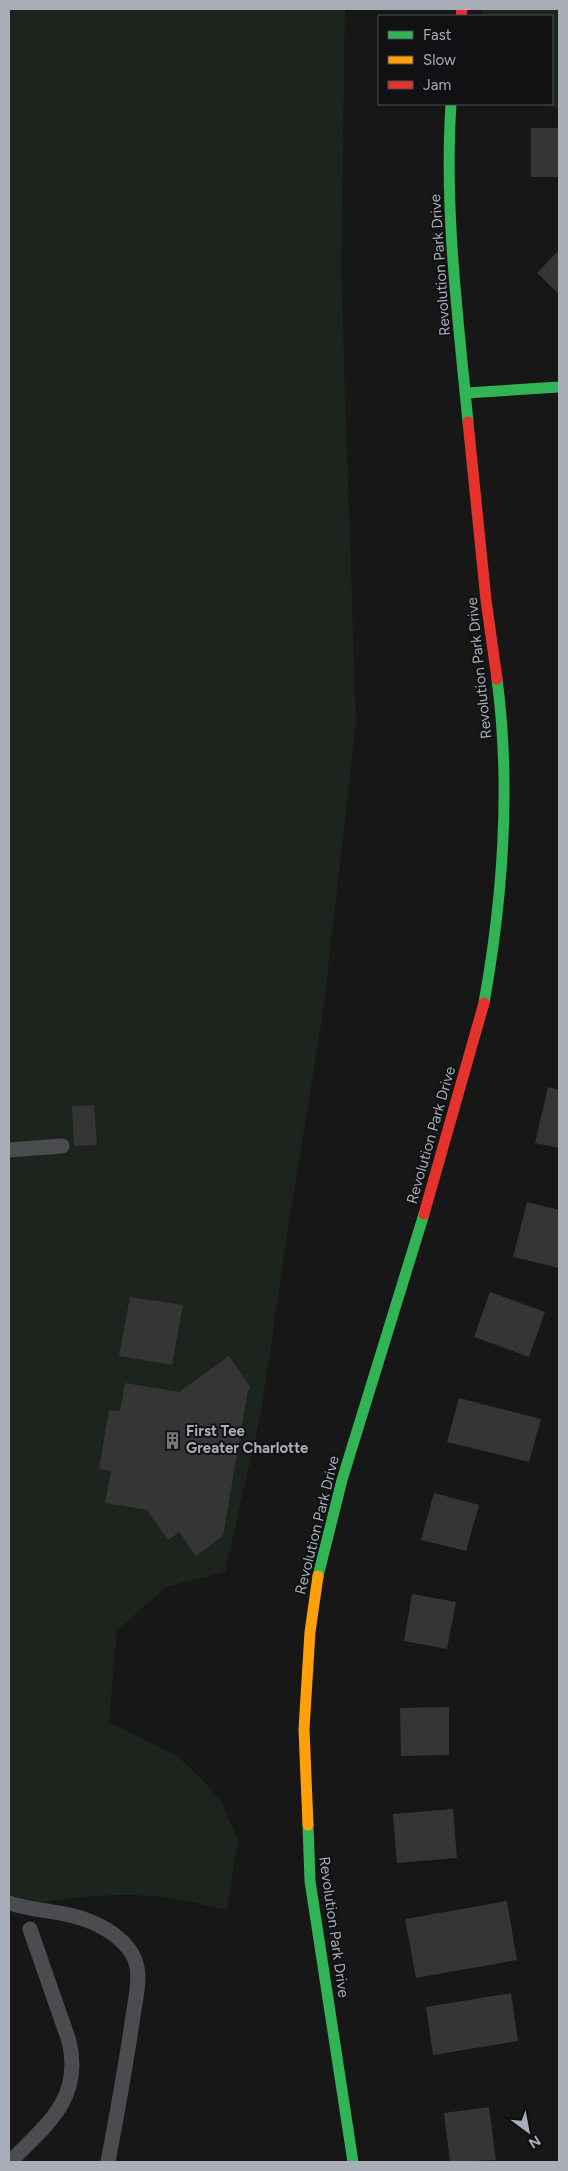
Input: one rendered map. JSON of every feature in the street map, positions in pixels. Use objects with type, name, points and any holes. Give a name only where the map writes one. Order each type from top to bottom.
[{"type":"street","name":"Revolution Park Drive","points":[[353,2162],[310,1881],[304,1729],[309,1642],[316,1584],[342,1480],[443,1151],[481,1020],[496,935],[504,810],[501,711],[486,600],[454,280],[448,147],[451,105]]},
{"type":"street","points":[[466,393],[559,387]]},
{"type":"lane","points":[[9,1150],[62,1146]]},
{"type":"lane","points":[[9,1903],[84,1918],[102,1926],[118,1938],[133,1956],[137,1966],[138,1979],[130,2040],[108,2162]]},
{"type":"lane","points":[[10,2162],[53,2117],[66,2099],[72,2077],[73,2059],[69,2042],[30,1928]]},
{"type":"shaded area","points":[[9,9],[345,9],[341,271],[356,722],[323,1013],[288,1228],[261,1413],[225,1572],[166,1587],[117,1631],[109,1722],[177,1756],[201,1778],[222,1803],[238,1841],[227,1910],[171,1898],[105,1895],[66,1899],[9,1910]]},
{"type":"shaded area","points":[[483,9],[559,9],[559,108],[546,105],[553,105],[553,15],[482,15]]},
{"type":"building","points":[[531,128],[559,128],[559,177],[531,177]]},
{"type":"building","points":[[559,250],[559,294],[537,273]]},
{"type":"building","points":[[548,1087],[559,1090],[559,1148],[535,1143]]},
{"type":"building","points":[[94,1105],[97,1145],[74,1146],[72,1106]]},
{"type":"building","points":[[527,1202],[559,1210],[559,1268],[513,1257]]},
{"type":"building","points":[[490,1292],[545,1312],[529,1357],[474,1337]]},
{"type":"building","points":[[130,1297],[183,1305],[172,1365],[119,1356]]},
{"type":"building","name":"First Tee Greater Charlotte","points":[[229,1356],[251,1388],[248,1390],[223,1536],[196,1556],[179,1532],[168,1540],[147,1510],[105,1503],[111,1471],[99,1469],[109,1410],[120,1411],[125,1383],[179,1392]]},
{"type":"building","points":[[459,1398],[541,1419],[529,1462],[447,1442]]},
{"type":"building","points":[[434,1493],[479,1505],[466,1551],[421,1540]]},
{"type":"building","points":[[412,1594],[456,1602],[447,1649],[404,1641]]},
{"type":"building","points":[[449,1707],[449,1755],[401,1756],[400,1708]]},
{"type":"building","points":[[453,1809],[457,1858],[397,1863],[393,1814]]},
{"type":"building","points":[[507,1901],[517,1960],[416,1978],[405,1919]]},
{"type":"building","points":[[511,1993],[518,2041],[433,2055],[426,2007]]},
{"type":"building","points":[[489,2107],[496,2160],[450,2162],[444,2113]]},
{"type":"traffic: fast","points":[[451,105],[449,184],[453,263],[468,422]]},
{"type":"traffic: fast","points":[[466,393],[559,387]]},
{"type":"traffic: fast","points":[[484,1003],[496,923],[503,841],[504,760],[497,679]]},
{"type":"traffic: fast","points":[[318,1576],[342,1480],[424,1214]]},
{"type":"traffic: fast","points":[[308,1825],[310,1881],[353,2162]]},
{"type":"traffic: slow","points":[[308,1825],[304,1729],[310,1632],[318,1576]]},
{"type":"traffic: jam","points":[[461,15],[462,9]]},
{"type":"traffic: jam","points":[[468,422],[486,600],[497,679]]},
{"type":"traffic: jam","points":[[424,1214],[484,1003]]},
{"type":"place","name":"First Tee Greater Charlotte","points":[[172,1440]]}]
